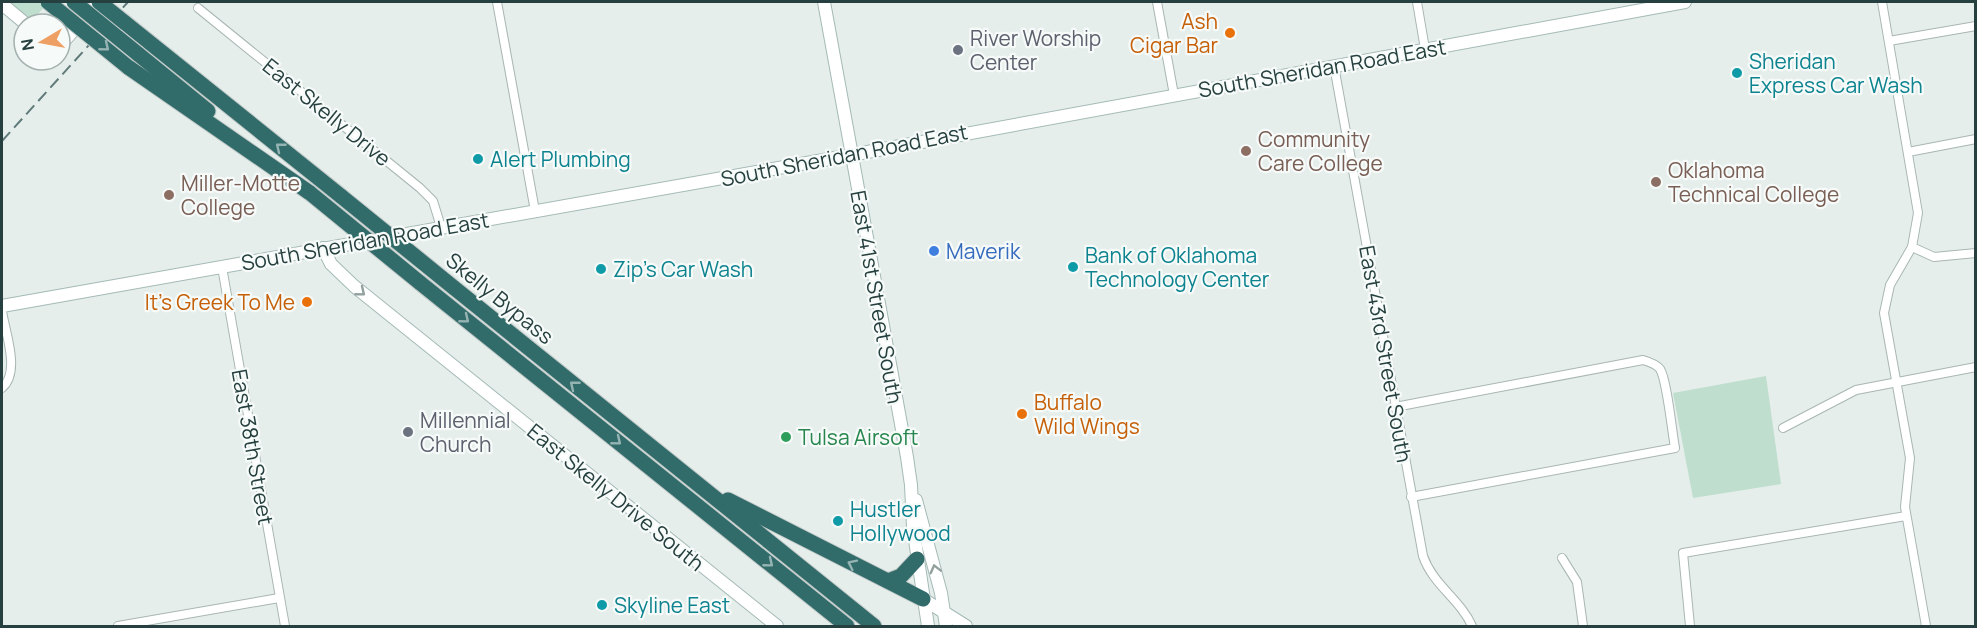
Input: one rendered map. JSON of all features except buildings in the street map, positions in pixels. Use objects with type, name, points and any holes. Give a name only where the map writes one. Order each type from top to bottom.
[{"type":"highway","points":[[48,2],[133,61]]},
{"type":"highway","name":"Skelly Bypass","points":[[74,2],[133,61],[310,193],[847,627]]},
{"type":"highway","name":"Skelly Bypass","points":[[99,2],[874,627]]},
{"type":"highway","points":[[701,488],[923,599]]},
{"type":"highway","points":[[888,581],[901,576],[917,559]]},
{"type":"main road","points":[[72,32],[99,2]]},
{"type":"main road","name":"East 41st Street South","points":[[824,2],[911,485],[917,559],[928,627]]},
{"type":"main road","name":"South Sheridan Road East","points":[[2,306],[1685,2]]},
{"type":"main road","name":"East Skelly Drive South","points":[[323,248],[338,272],[354,286],[777,627]]},
{"type":"main road","name":"East 41st Street South","points":[[911,485],[924,525],[946,627]]},
{"type":"main road","points":[[923,599],[966,627]]},
{"type":"street","points":[[497,2],[535,211]]},
{"type":"street","points":[[1157,2],[1174,95]]},
{"type":"street","points":[[1417,2],[1425,50]]},
{"type":"street","points":[[1882,2],[1918,213],[1912,247],[1894,276],[1886,298],[1885,324],[1910,458],[1905,498],[1906,516],[1926,627]]},
{"type":"street","name":"East Skelly Drive","points":[[198,8],[420,188],[433,201],[441,227]]},
{"type":"street","points":[[1889,41],[1976,26]]},
{"type":"street","name":"East 43rd Street South","points":[[1334,66],[1411,497],[1426,565],[1437,584],[1460,606],[1472,627]]},
{"type":"street","points":[[1908,152],[1976,139]]},
{"type":"street","points":[[1912,247],[1934,257],[1976,253]]},
{"type":"street","name":"East 38th Street","points":[[222,267],[285,627]]},
{"type":"street","points":[[2,311],[11,369],[6,384],[2,388]]},
{"type":"street","points":[[1395,407],[1643,360],[1654,364],[1661,370],[1675,448],[1411,497]]},
{"type":"street","points":[[1783,428],[1856,390],[1976,367]]},
{"type":"street","points":[[1690,627],[1683,554],[1906,516]]},
{"type":"street","points":[[1562,558],[1577,582],[1583,627]]},
{"type":"street","points":[[118,627],[279,598]]},
{"type":"green space","points":[[9,2],[38,2],[44,7],[40,12],[22,12]]},
{"type":"green space","points":[[1766,376],[1781,484],[1693,498],[1673,393]]},
{"type":"railway","points":[[2,141],[128,2]]},
{"type":"place","name":"Ash Cigar Bar","points":[[1230,33]]},
{"type":"place","name":"River Worship Center","points":[[958,50]]},
{"type":"place","name":"Sheridan Express Car Wash","points":[[1737,73]]},
{"type":"place","name":"Community Care College","points":[[1246,151]]},
{"type":"place","name":"Alert Plumbing","points":[[478,159]]},
{"type":"place","name":"Oklahoma Technical College","points":[[1656,182]]},
{"type":"place","name":"Miller-Motte College","points":[[169,195]]},
{"type":"place","name":"Maverik","points":[[934,251]]},
{"type":"place","name":"Bank of Oklahoma Technology Center","points":[[1073,267]]},
{"type":"place","name":"Zip's Car Wash","points":[[601,269]]},
{"type":"place","name":"It's Greek To Me","points":[[307,302]]},
{"type":"place","name":"Buffalo Wild Wings","points":[[1022,414]]},
{"type":"place","name":"Millennial Church","points":[[408,432]]},
{"type":"place","name":"Tulsa Airsoft","points":[[786,437]]},
{"type":"place","name":"Hustler Hollywood","points":[[838,521]]},
{"type":"place","name":"Skyline East","points":[[602,605]]}]
